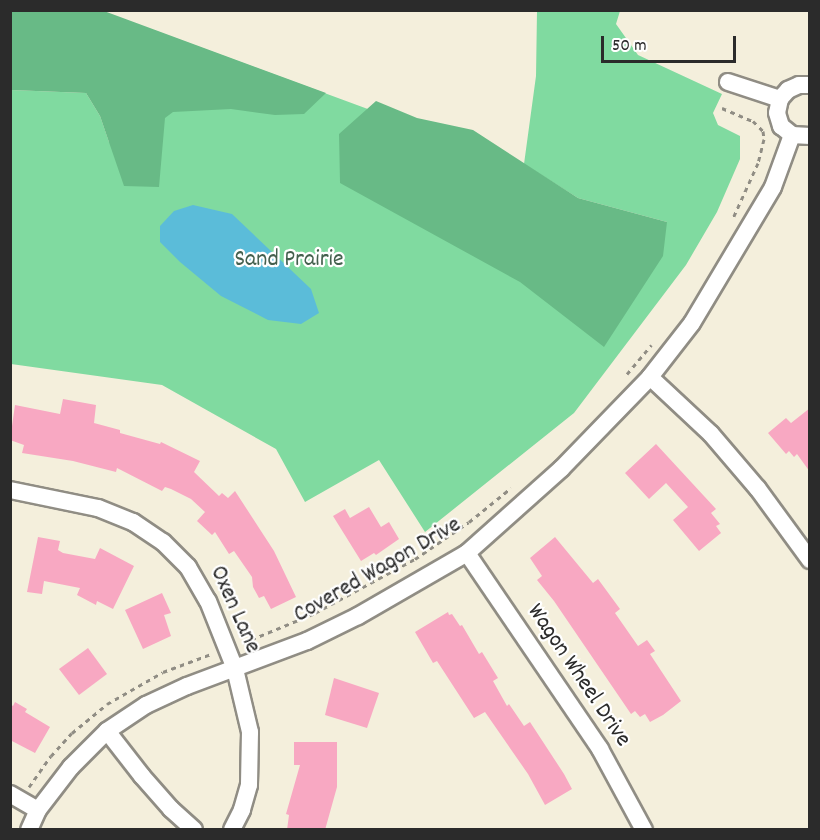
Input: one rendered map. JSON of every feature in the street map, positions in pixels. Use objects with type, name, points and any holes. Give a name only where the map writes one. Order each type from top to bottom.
[{"type":"street","points":[[728,82],[780,99]]},
{"type":"street","points":[[810,85],[799,85],[788,90],[780,99],[777,113],[782,126],[792,135],[810,136]]},
{"type":"street","name":"Covered Wagon Drive","points":[[29,830],[38,810],[71,767],[107,731],[146,705],[187,686],[307,641],[358,616],[467,553],[561,469],[650,377],[692,323],[773,187],[792,135]]},
{"type":"street","points":[[650,377],[711,434],[758,489],[810,560]]},
{"type":"street","name":"Oxen Lane","points":[[10,490],[98,508],[133,522],[164,542],[188,567],[208,601],[235,669],[250,732],[251,761],[244,802],[232,830]]},
{"type":"street","name":"Wagon Wheel Drive","points":[[467,553],[600,749],[644,830]]},
{"type":"street","points":[[107,731],[171,809],[194,830]]},
{"type":"street","points":[[16,797],[38,810]]},
{"type":"path","points":[[722,108],[753,121],[763,130],[764,140],[758,163],[730,222]]},
{"type":"path","points":[[622,380],[654,341]]},
{"type":"path","points":[[16,797],[72,733],[108,704],[163,672],[315,613],[358,591],[444,540],[513,487]]},
{"type":"green space","points":[[10,11],[104,11],[326,93],[304,114],[275,115],[231,109],[173,112],[165,118],[159,187],[124,186],[100,116],[86,93],[11,90]]},
{"type":"green space","name":"Sand Prairie","points":[[537,11],[620,11],[616,24],[638,55],[722,94],[713,113],[718,125],[740,136],[740,159],[717,212],[686,265],[574,413],[425,532],[379,460],[305,502],[276,449],[162,385],[11,364],[11,90],[86,93],[100,116],[109,142],[148,28],[468,146],[457,228],[667,222],[578,198],[524,164],[536,76]]},
{"type":"green space","points":[[376,101],[417,118],[473,130],[578,198],[667,222],[663,256],[604,347],[520,282],[340,183],[339,134]]},
{"type":"water","points":[[193,205],[232,214],[311,289],[319,313],[301,324],[268,320],[221,296],[180,262],[160,242],[160,226],[174,211]]},
{"type":"building","points":[[63,399],[96,405],[94,423],[120,430],[120,433],[160,444],[161,442],[200,461],[194,472],[219,496],[222,493],[228,498],[235,491],[274,551],[296,597],[271,609],[264,596],[259,598],[253,587],[252,577],[234,551],[229,554],[215,532],[212,535],[197,521],[205,512],[191,499],[165,487],[162,491],[117,468],[116,472],[73,461],[22,453],[24,445],[10,440],[15,405],[60,414]]},
{"type":"building","points":[[810,408],[810,472],[797,454],[794,457],[789,451],[786,454],[768,433],[786,418],[791,423]]},
{"type":"building","points":[[656,444],[716,509],[711,513],[720,524],[716,526],[721,533],[699,551],[673,520],[688,507],[666,483],[649,499],[625,473]]},
{"type":"building","points":[[369,507],[381,527],[389,522],[399,539],[376,555],[374,553],[361,561],[333,516],[345,509],[350,518]]},
{"type":"building","points":[[38,537],[60,541],[58,550],[63,553],[95,559],[100,548],[134,566],[113,609],[97,601],[96,605],[77,595],[80,588],[44,581],[42,594],[27,592]]},
{"type":"building","points":[[555,537],[593,583],[598,579],[620,609],[615,613],[638,646],[647,640],[655,651],[650,654],[681,701],[663,715],[650,722],[645,714],[640,717],[635,711],[631,714],[554,601],[537,580],[542,576],[530,558]]},
{"type":"building","points":[[162,593],[171,613],[164,615],[171,636],[143,649],[125,610]]},
{"type":"building","points":[[448,612],[460,626],[462,625],[479,654],[482,652],[498,678],[493,681],[507,706],[509,704],[524,726],[530,722],[572,789],[545,805],[528,774],[485,712],[474,718],[437,661],[433,663],[415,632]]},
{"type":"building","points":[[88,648],[107,674],[79,695],[59,669]]},
{"type":"building","points":[[334,678],[379,693],[367,728],[325,715]]},
{"type":"building","points":[[15,702],[27,709],[25,712],[50,727],[35,753],[10,740],[10,704],[13,706]]},
{"type":"building","points":[[294,742],[337,742],[337,787],[325,830],[287,830],[289,815],[286,814],[300,765],[294,765]]}]
